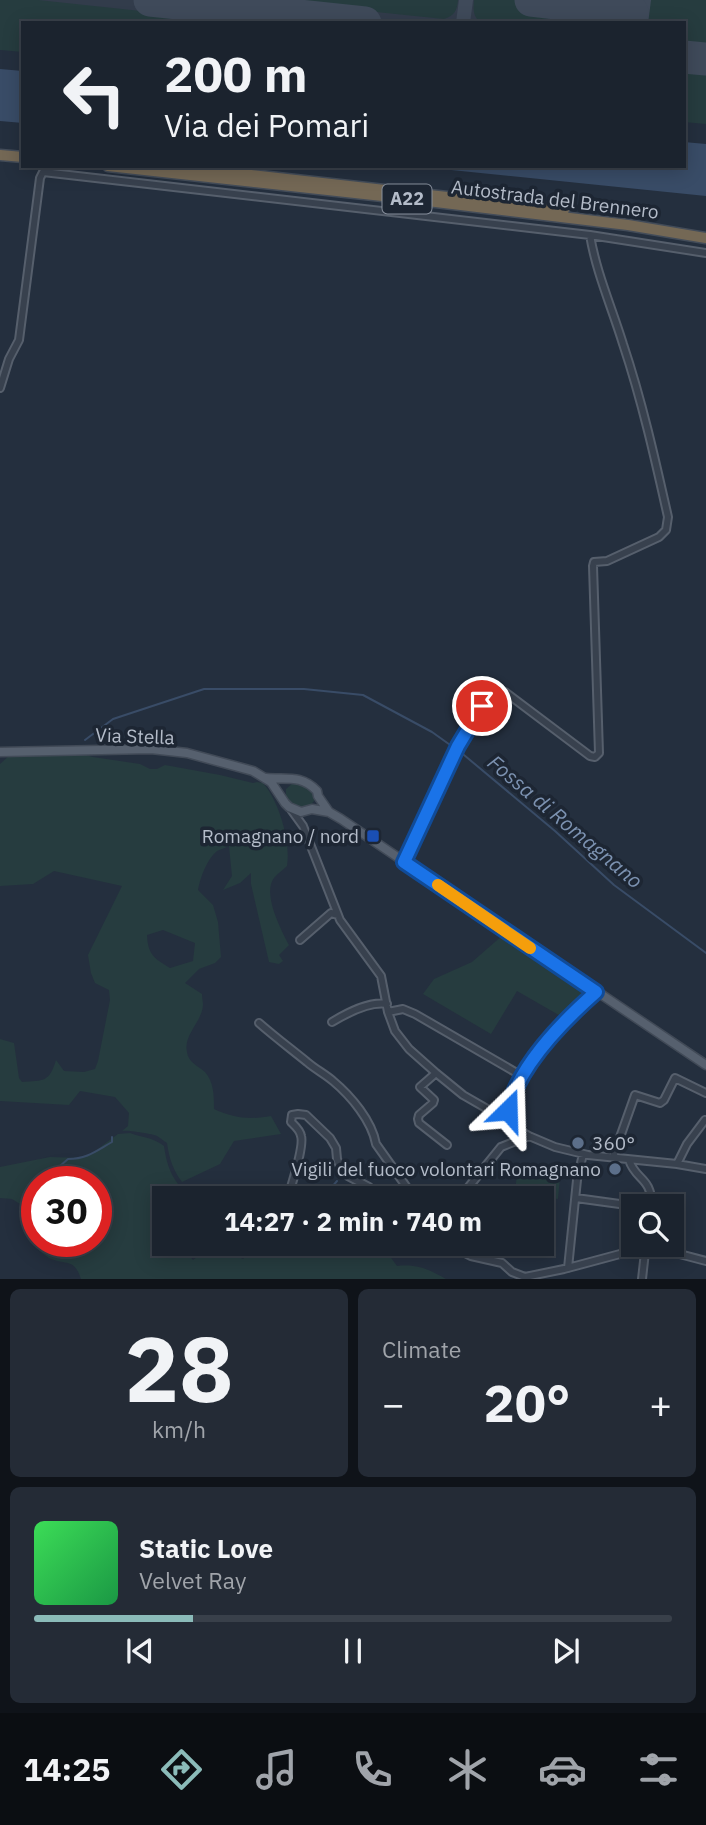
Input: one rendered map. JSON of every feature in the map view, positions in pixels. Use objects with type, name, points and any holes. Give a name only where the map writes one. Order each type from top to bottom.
[{"type":"highway","points":[[0,148],[21,150]]},
{"type":"highway","points":[[0,155],[21,157]]},
{"type":"highway","name":"Autostrada del Brennero","points":[[127,168],[432,201],[628,225],[706,238]]},
{"type":"highway","name":"Autostrada del Brennero","points":[[190,168],[615,216],[706,231]]},
{"type":"main road","name":"Via Stella","points":[[0,752],[151,749],[187,753],[254,771],[266,778],[281,796]]},
{"type":"main road","name":"Via Stella","points":[[266,778],[289,779]]},
{"type":"main road","points":[[328,812],[300,812],[289,807],[281,796],[282,787],[289,779],[306,782],[317,791],[328,812],[706,1065]]},
{"type":"main road","points":[[310,810],[318,796]]},
{"type":"street","points":[[0,388],[9,359],[19,340],[40,178],[43,172],[590,235],[706,253]]},
{"type":"street","points":[[404,862],[454,753],[493,687],[505,692],[590,756],[596,757],[600,752],[594,562],[607,561],[659,537],[666,530],[668,517],[646,419],[593,254],[590,235]]},
{"type":"street","points":[[289,807],[303,826],[338,915],[381,976],[395,1031],[402,1042],[436,1073],[463,1095],[512,1126],[562,1149],[706,1169]]},
{"type":"street","points":[[303,826],[310,810]]},
{"type":"street","points":[[300,940],[331,913],[338,915]]},
{"type":"street","points":[[503,1118],[522,1076],[556,1030],[596,992]]},
{"type":"street","points":[[332,1022],[378,1002],[387,1004]]},
{"type":"street","points":[[388,1012],[403,1009],[415,1014],[522,1076]]},
{"type":"street","points":[[259,1023],[333,1081],[352,1100],[363,1115],[376,1144],[406,1186]]},
{"type":"street","points":[[436,1073],[419,1087],[434,1100],[418,1119],[419,1123],[447,1145]]},
{"type":"street","points":[[615,1158],[614,1154],[635,1095],[660,1103],[675,1077],[706,1093]]},
{"type":"street","points":[[291,1186],[301,1149],[302,1138],[291,1122],[292,1115],[298,1114],[306,1115],[330,1138],[336,1148],[341,1169],[367,1186]]},
{"type":"street","points":[[677,1164],[687,1144],[705,1120]]},
{"type":"street","points":[[469,1186],[501,1147],[529,1136]]},
{"type":"street","points":[[568,1268],[578,1174],[583,1154]]},
{"type":"street","points":[[629,1160],[635,1171],[649,1185],[651,1194]]},
{"type":"street","points":[[576,1198],[621,1204]]},
{"type":"street","points":[[471,1256],[502,1263],[520,1276],[568,1268],[621,1254]]},
{"type":"street","points":[[684,1255],[706,1261]]},
{"type":"street","points":[[642,1279],[648,1257]]},
{"type":"shaded area","points":[[0,0],[706,0],[706,123],[686,120],[686,21],[21,21]]},
{"type":"green space","points":[[0,0],[38,0],[234,21],[21,21],[21,52],[0,50]]},
{"type":"green space","points":[[260,0],[458,0],[454,12],[444,19]]},
{"type":"green space","points":[[474,0],[642,0],[640,21],[480,21],[474,13]]},
{"type":"green space","points":[[645,0],[706,0],[706,47],[686,45],[686,21],[642,21]]},
{"type":"green space","points":[[686,69],[706,71],[706,124],[686,122]]},
{"type":"green space","points":[[79,753],[140,764],[150,769],[165,765],[263,783],[269,791],[282,822],[288,856],[287,866],[274,878],[271,885],[271,902],[289,945],[279,955],[283,961],[279,964],[269,962],[251,884],[251,873],[240,883],[223,890],[232,876],[229,846],[217,851],[204,869],[198,890],[213,905],[218,922],[221,957],[215,963],[199,969],[185,983],[202,994],[203,1005],[186,1046],[189,1058],[210,1080],[214,1109],[242,1117],[271,1116],[281,1134],[234,1141],[220,1164],[182,1182],[172,1164],[167,1143],[155,1135],[122,1131],[128,1126],[129,1113],[115,1097],[80,1091],[69,1105],[0,1101],[0,1039],[14,1043],[19,1078],[22,1082],[45,1079],[51,1073],[56,1060],[64,1071],[84,1072],[95,1069],[110,1000],[109,990],[95,983],[88,955],[122,886],[54,871],[33,884],[0,886],[0,764],[11,754]],"holes":[[[163,930],[195,943],[193,961],[170,968],[153,955],[147,935]]]},
{"type":"green space","points":[[294,782],[313,791],[314,801],[308,808],[299,808],[286,798],[286,789]]},
{"type":"green space","points":[[503,935],[590,991],[564,1018],[517,991],[491,1034],[423,994],[434,979],[472,962]]},
{"type":"green space","points":[[130,1133],[152,1139],[164,1146],[168,1166],[178,1184],[152,1186],[152,1256],[189,1256],[193,1260],[198,1256],[237,1256],[243,1259],[246,1256],[390,1256],[397,1266],[423,1268],[446,1279],[81,1279],[69,1263],[48,1257],[112,1257],[112,1166],[21,1166],[21,1205],[12,1199],[0,1198],[0,1167],[50,1157],[81,1158],[118,1134]]},
{"type":"green space","points":[[517,1172],[560,1177],[558,1199],[554,1199],[554,1186],[516,1186]]},
{"type":"water","points":[[0,69],[21,71],[21,123],[0,121]]},
{"type":"water","points":[[686,142],[706,144],[706,196],[432,168],[686,168]]},
{"type":"waterway","name":"Fossa di Romagnano","points":[[85,740],[113,719],[204,689],[304,689],[363,695],[432,732],[453,747]]},
{"type":"waterway","name":"Fossa di Romagnano","points":[[458,750],[555,831],[614,885],[706,953]]},
{"type":"waterway","points":[[60,1166],[68,1159],[81,1158],[96,1151],[112,1142],[112,1137]]},
{"type":"waterway","points":[[333,1186],[337,1181]]},
{"type":"taxiway","points":[[463,21],[466,0]]},
{"type":"taxiway","points":[[641,21],[644,0]]},
{"type":"runway","points":[[150,0],[346,21]]},
{"type":"runway","points":[[531,0],[632,12]]},
{"type":"runway","points":[[686,57],[706,59]]},
{"type":"slow traffic","points":[[438,885],[530,948]]},
{"type":"place","name":"Romagnano / nord","points":[[373,836]]},
{"type":"place","name":"360°","points":[[578,1143]]},
{"type":"place","name":"Vigili del fuoco volontari Romagnano","points":[[615,1169]]},
{"type":"route","points":[[482,706],[458,746],[404,862],[596,992],[556,1030],[541,1050],[518,1081],[508,1110]]}]
